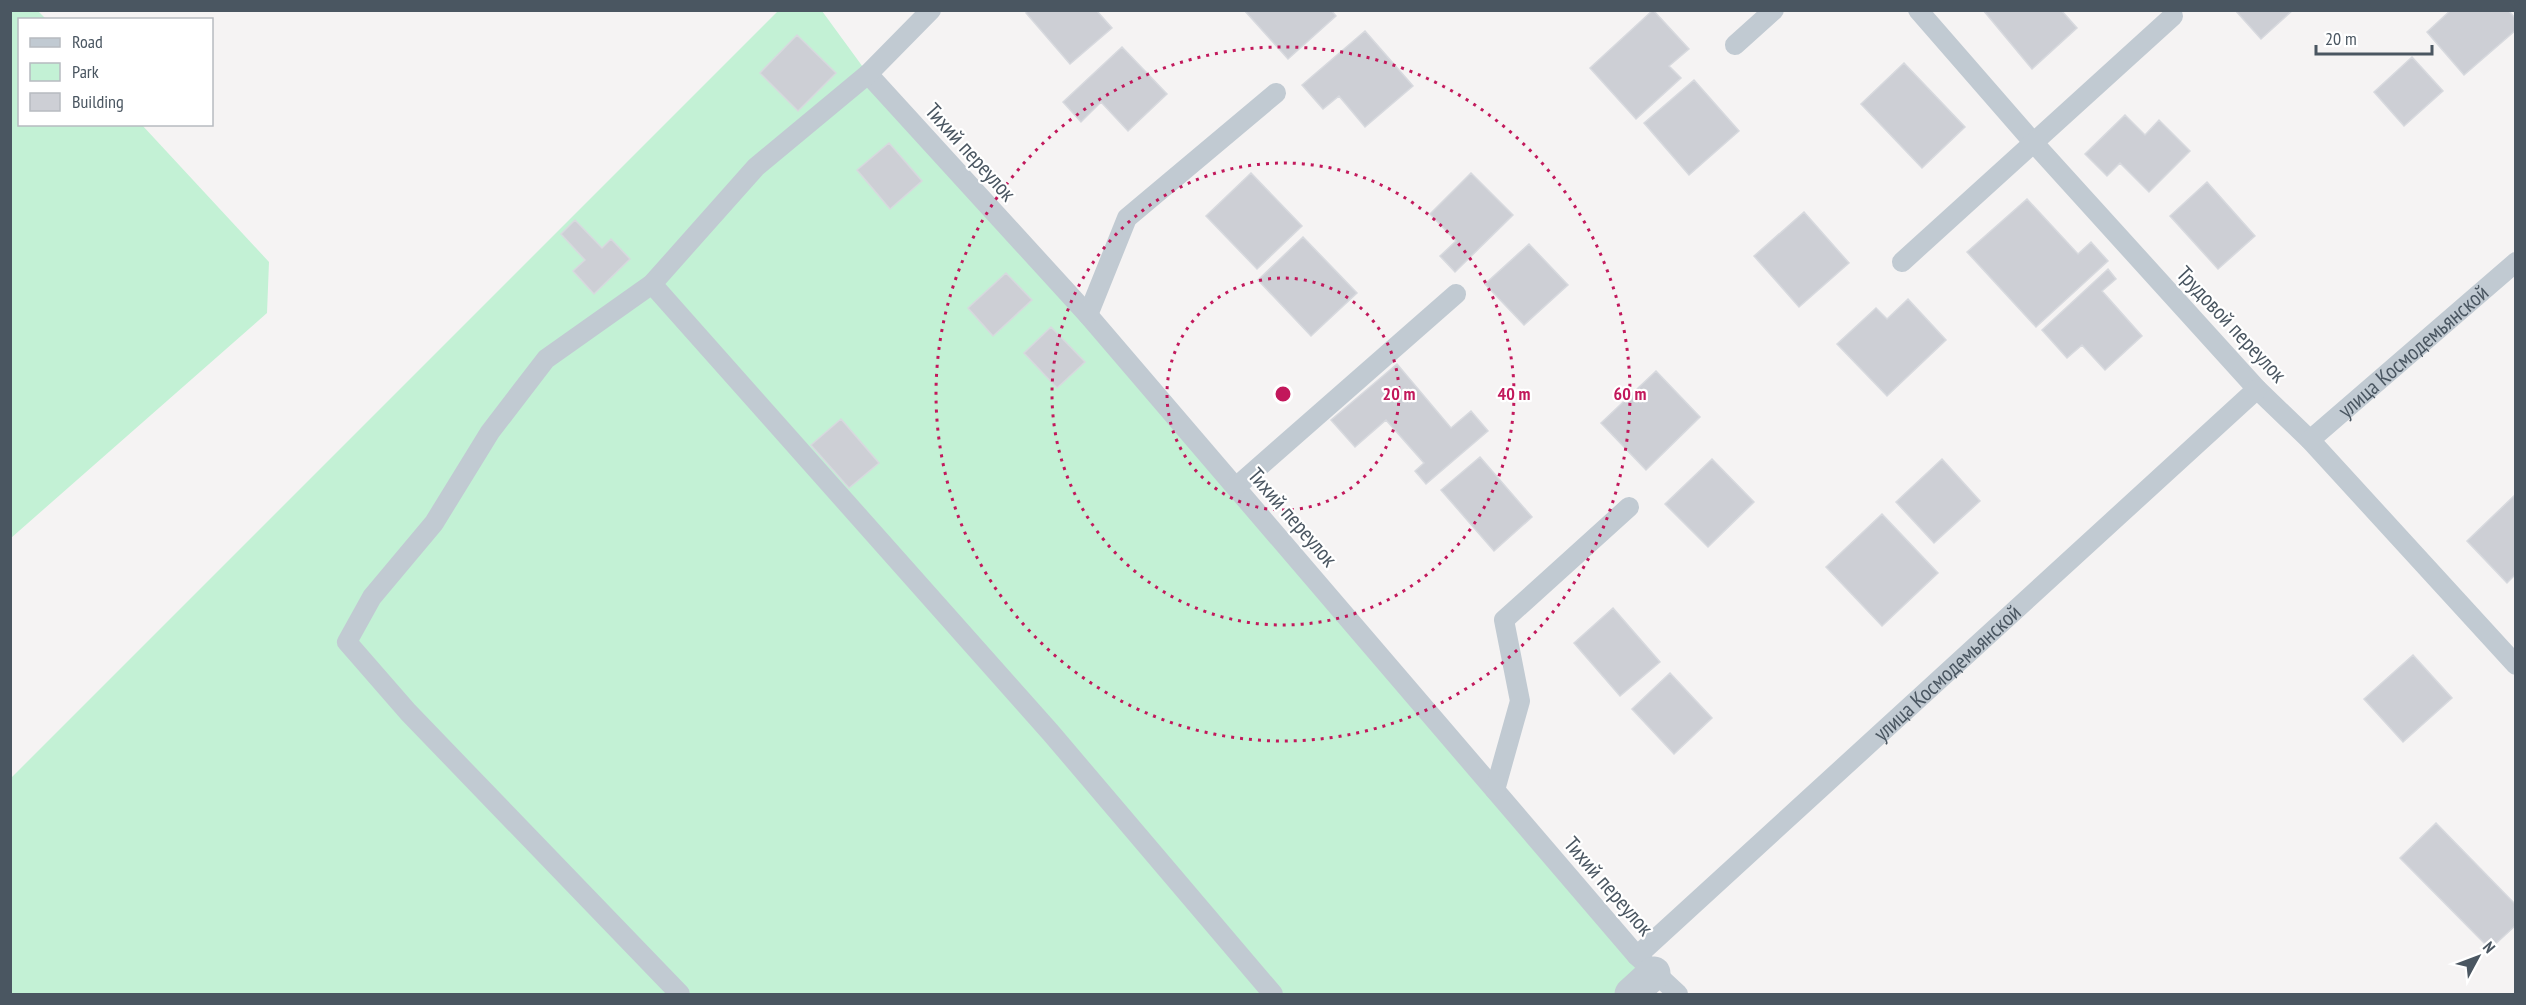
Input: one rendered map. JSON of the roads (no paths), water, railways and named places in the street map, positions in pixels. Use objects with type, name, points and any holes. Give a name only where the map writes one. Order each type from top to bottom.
[{"type":"lane","points":[[680,994],[408,712],[347,642],[372,597],[434,523],[490,432],[546,359],[652,284],[756,167],[868,74],[931,10]]},
{"type":"lane","points":[[1736,45],[1774,10]]},
{"type":"lane","name":"Трудовой переулок","points":[[1918,10],[2033,142],[2257,389],[2310,440],[2516,665]]},
{"type":"lane","points":[[1902,262],[2173,16]]},
{"type":"lane","name":"Тихий переулок","points":[[868,74],[1088,315],[1236,487],[1495,790],[1641,975],[1678,994]]},
{"type":"lane","points":[[1088,315],[1127,218],[1276,93]]},
{"type":"lane","name":"улица Космодемьянской","points":[[2310,440],[2516,262]]},
{"type":"lane","points":[[652,284],[1051,733],[1273,994]]},
{"type":"lane","points":[[1236,487],[1456,294]]},
{"type":"lane","name":"улица Космодемьянской","points":[[1641,975],[2257,389]]},
{"type":"lane","points":[[1495,790],[1520,701],[1504,620],[1629,507]]}]
